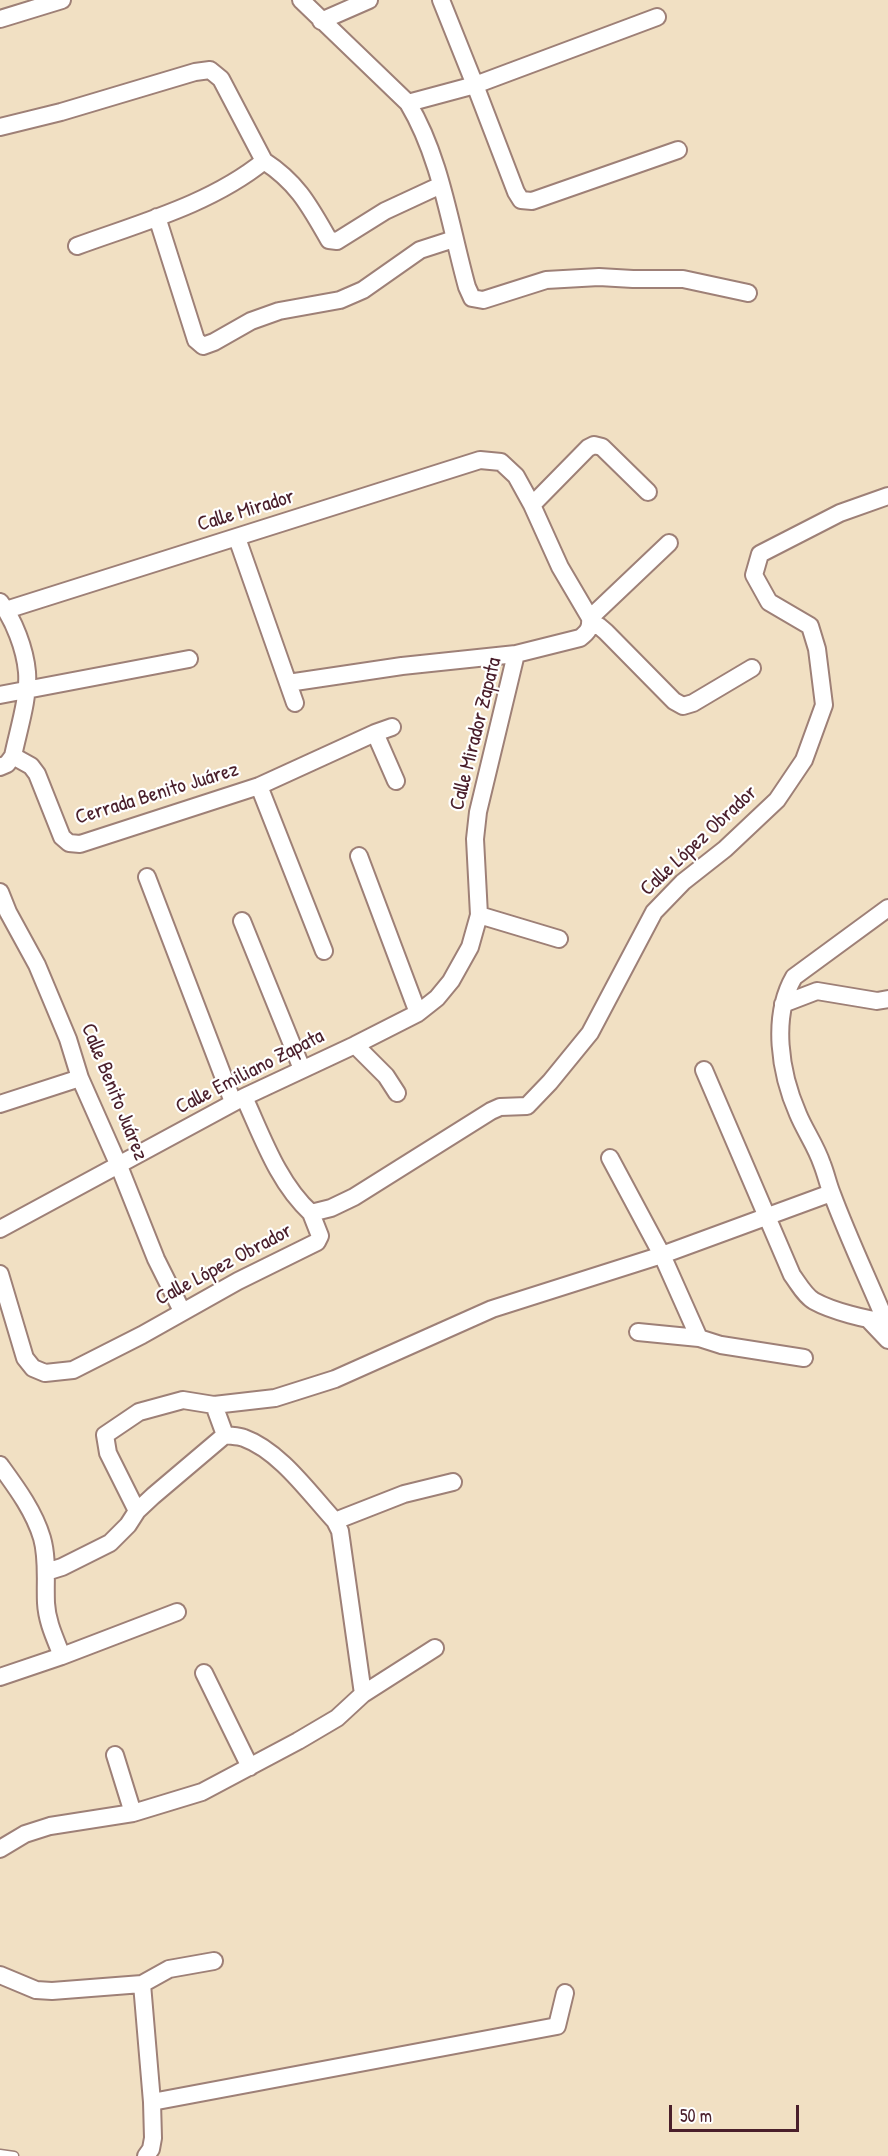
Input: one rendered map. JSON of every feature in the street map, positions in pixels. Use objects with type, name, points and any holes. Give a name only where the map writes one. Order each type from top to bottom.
[{"type":"street","points":[[0,19],[62,0]]},
{"type":"street","points":[[301,0],[408,103],[419,121],[441,185],[467,287],[472,298],[483,300],[546,280],[599,276],[683,279],[748,293]]},
{"type":"street","points":[[321,21],[369,0]]},
{"type":"street","points":[[441,0],[521,200],[532,201],[678,150]]},
{"type":"street","points":[[408,103],[475,85],[657,17]]},
{"type":"street","points":[[0,127],[61,112],[195,72],[210,70],[221,79],[264,161],[289,179],[316,215],[329,240],[337,241],[385,211],[441,185]]},
{"type":"street","points":[[77,246],[199,200],[244,177],[264,161]]},
{"type":"street","points":[[157,217],[196,340],[203,346],[251,321],[279,310],[340,300],[363,290],[420,250],[454,239]]},
{"type":"street","points":[[648,492],[602,447],[594,445],[588,448],[532,505],[560,567],[590,622],[606,632],[674,701],[683,706],[693,703],[752,668]]},
{"type":"street","name":"Calle Mirador","points":[[3,606],[237,538],[480,460],[501,462],[516,476],[532,505]]},
{"type":"street","name":"Calle López Obrador","points":[[0,1274],[25,1358],[33,1368],[45,1373],[74,1370],[238,1281],[317,1242],[320,1236],[311,1214],[354,1197],[491,1111],[500,1107],[527,1106],[590,1033],[654,912],[683,882],[725,849],[777,800],[804,760],[824,705],[817,649],[810,626],[769,602],[754,575],[760,555],[840,513],[888,496]]},
{"type":"street","points":[[237,538],[295,703]]},
{"type":"street","name":"Calle Mirador Zapata","points":[[479,915],[475,839],[478,813],[516,654],[580,638],[587,633],[590,622],[669,543]]},
{"type":"street","points":[[3,606],[19,640],[27,671],[27,688],[7,762]]},
{"type":"street","points":[[288,683],[402,666],[516,654]]},
{"type":"street","points":[[0,694],[189,659]]},
{"type":"street","points":[[259,786],[392,727]]},
{"type":"street","points":[[375,733],[396,781]]},
{"type":"street","name":"Cerrada Benito Juárez","points":[[7,762],[31,766],[37,774],[62,837],[69,843],[80,844],[259,786],[324,951]]},
{"type":"street","points":[[359,856],[418,1013]]},
{"type":"street","points":[[147,877],[238,1100],[288,1186],[311,1214]]},
{"type":"street","name":"Calle Benito Juárez","points":[[0,892],[4,914],[37,965],[68,1039],[80,1078],[119,1166],[156,1259],[182,1311]]},
{"type":"street","points":[[888,908],[794,977],[786,990],[780,1040],[784,1074],[798,1115],[823,1165],[831,1193],[888,1340]]},
{"type":"street","points":[[479,915],[559,939]]},
{"type":"street","name":"Calle Emiliano Zapata","points":[[0,1229],[238,1100],[418,1013],[437,998],[451,981],[470,947],[479,915]]},
{"type":"street","points":[[242,921],[302,1069]]},
{"type":"street","points":[[783,1004],[817,991],[877,1001],[888,999]]},
{"type":"street","points":[[355,1045],[386,1076],[397,1093]]},
{"type":"street","points":[[704,1070],[792,1275],[812,1300],[881,1321]]},
{"type":"street","points":[[0,1104],[80,1078]]},
{"type":"street","points":[[610,1158],[662,1255],[699,1338]]},
{"type":"street","points":[[137,1511],[108,1453],[105,1435],[139,1412],[183,1400],[214,1405],[275,1398],[335,1379],[492,1309],[662,1255],[831,1193]]},
{"type":"street","points":[[638,1332],[699,1338],[721,1345],[804,1358]]},
{"type":"street","points":[[214,1405],[225,1435]]},
{"type":"street","points":[[46,1572],[62,1567],[110,1543],[128,1525],[137,1511],[225,1435],[244,1438],[274,1456],[336,1521],[340,1531],[363,1694]]},
{"type":"street","points":[[0,1466],[33,1517],[42,1538],[46,1572],[46,1605],[51,1630],[62,1656]]},
{"type":"street","points":[[336,1521],[404,1494],[453,1482]]},
{"type":"street","points":[[0,1677],[177,1612]]},
{"type":"street","points":[[0,1849],[25,1834],[50,1826],[133,1813],[202,1792],[337,1718],[363,1694],[435,1648]]},
{"type":"street","points":[[204,1673],[250,1767]]},
{"type":"street","points":[[115,1755],[133,1813]]},
{"type":"street","points":[[0,1975],[36,1990],[52,1992],[142,1984],[170,1969],[214,1961]]},
{"type":"street","points":[[142,1984],[153,2138],[151,2149],[146,2156]]},
{"type":"street","points":[[152,2102],[557,2026],[565,1993]]},
{"type":"lane","points":[[0,2154],[14,2156]]}]
